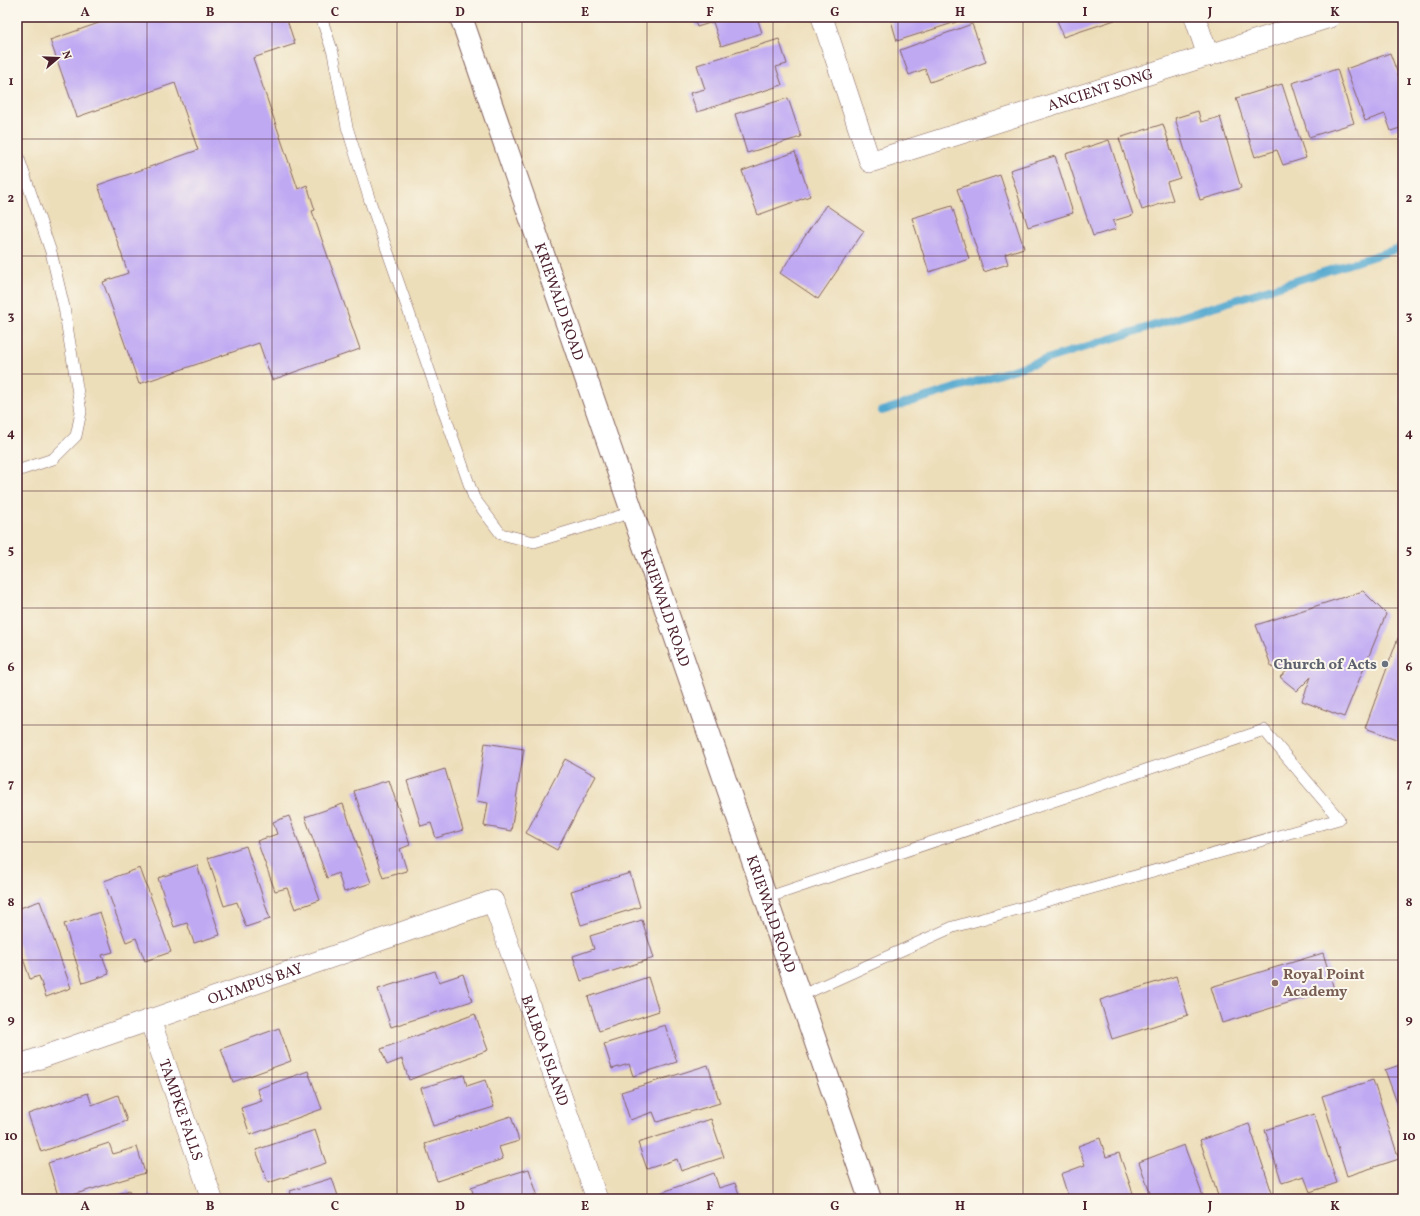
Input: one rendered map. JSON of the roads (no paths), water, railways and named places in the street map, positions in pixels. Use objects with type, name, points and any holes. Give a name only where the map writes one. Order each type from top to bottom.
[{"type":"street","name":"KRIEWALD ROAD","points":[[461,17],[870,1199]]},
{"type":"street","name":"ANCIENT SONG","points":[[822,17],[870,162],[1330,17]]},
{"type":"street","points":[[1195,17],[1208,56]]},
{"type":"street","name":"OLYMPUS BAY","points":[[17,1066],[493,901]]},
{"type":"street","name":"BALBOA ISLAND","points":[[493,901],[597,1199]]},
{"type":"street","name":"TAMPKE FALLS","points":[[150,1020],[212,1199]]},
{"type":"lane","points":[[321,17],[333,53],[347,126],[370,201],[474,498],[502,534],[534,542],[633,512]]},
{"type":"lane","points":[[17,153],[51,252],[64,307],[80,412],[76,436],[53,459],[17,471]]},
{"type":"lane","points":[[766,898],[1264,730],[1340,818],[953,927],[800,996]]},
{"type":"waterway","points":[[882,411],[1403,247]]},
{"type":"place","name":"Church of Acts","points":[[1385,664]]},
{"type":"place","name":"Royal Point Academy","points":[[1275,983]]}]
